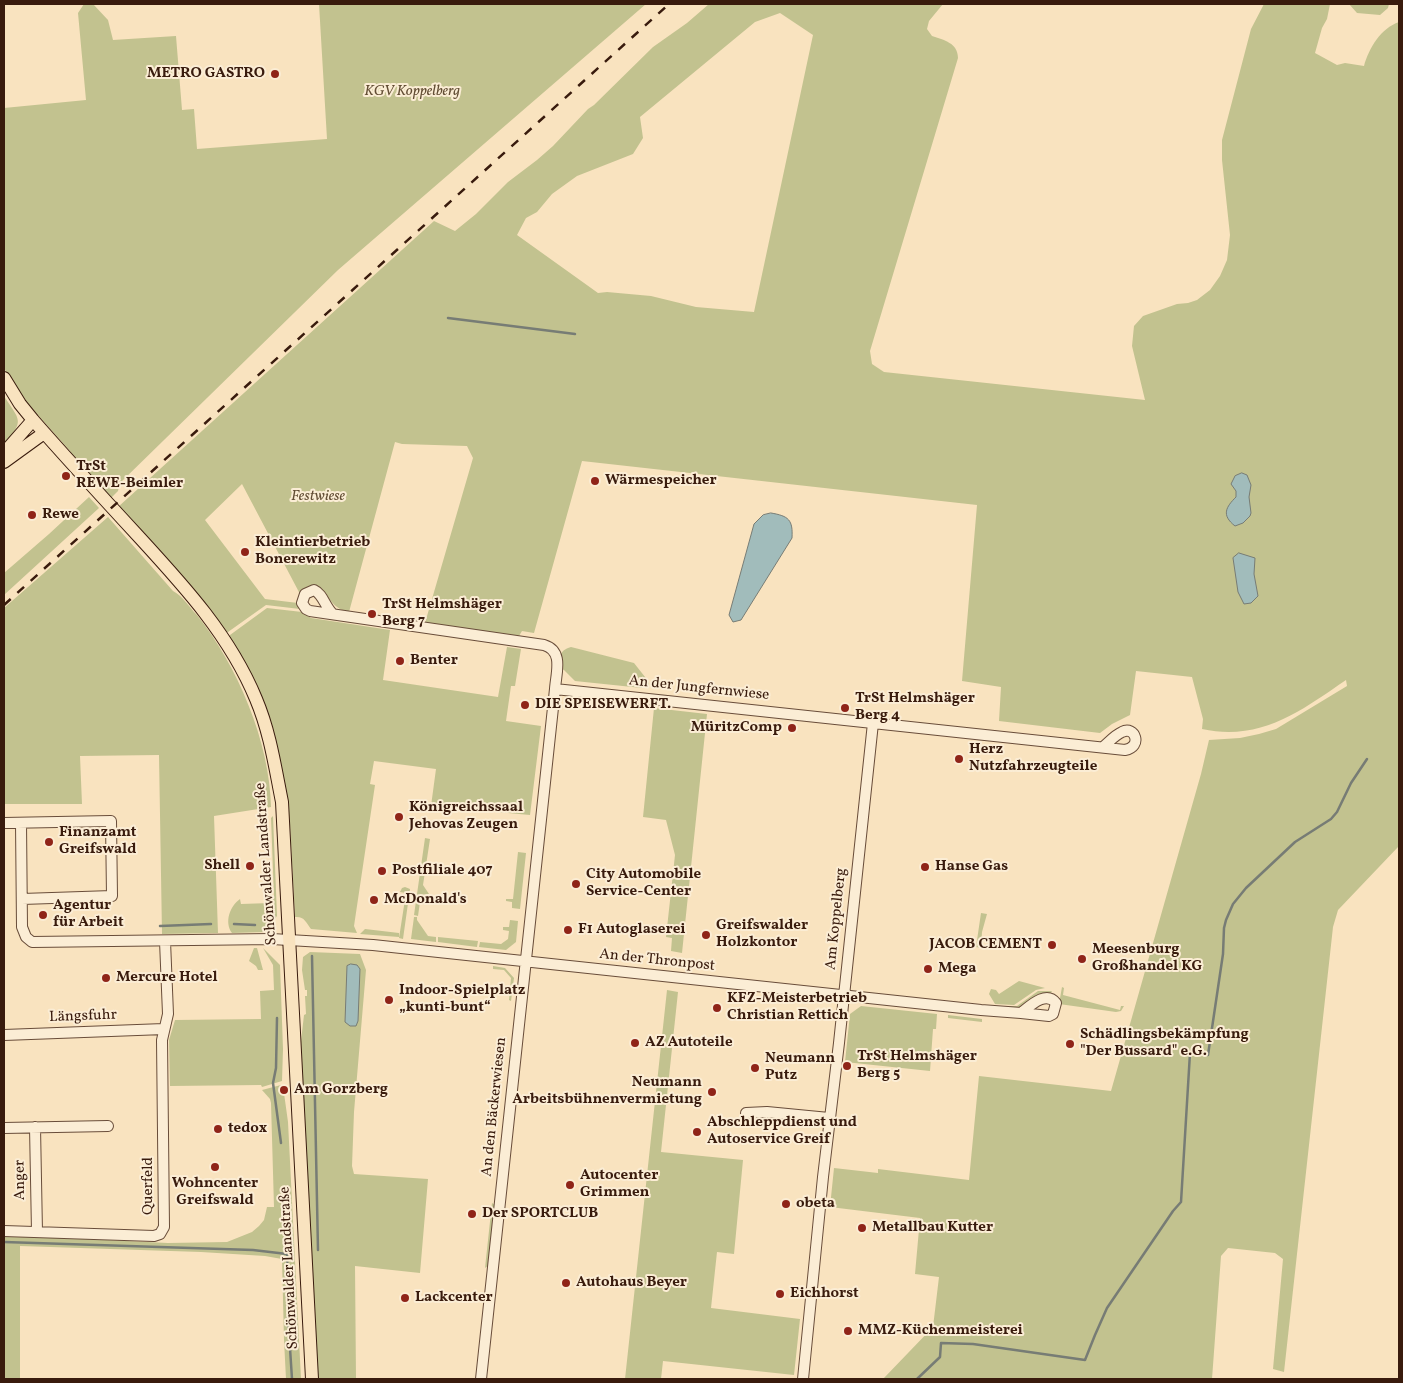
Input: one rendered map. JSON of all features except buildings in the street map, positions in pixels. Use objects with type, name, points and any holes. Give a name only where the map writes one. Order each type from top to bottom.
[{"type":"main road","name":"Schönwalder Landstraße","points":[[4,378],[20,404],[44,433],[206,612],[240,665],[265,724],[282,802],[312,1379]]},
{"type":"main road","points":[[4,453],[33,420]]},
{"type":"main road","points":[[4,462],[44,433]]},
{"type":"street","points":[[333,614],[549,647],[554,649],[558,659],[555,689]]},
{"type":"street","name":"An der Jungfernwiese","points":[[555,689],[1103,747]]},
{"type":"street","name":"An den Bäckerwiesen","points":[[480,1379],[555,689]]},
{"type":"street","name":"Am Koppelberg","points":[[803,1379],[829,1118],[873,723]]},
{"type":"street","points":[[4,823],[111,821],[112,896],[22,900]]},
{"type":"street","points":[[21,823],[22,927],[26,937],[32,942],[290,940]]},
{"type":"street","name":"An der Thronpost","points":[[290,940],[374,945],[944,1007],[1021,1013]]},
{"type":"street","points":[[163,1034],[168,1014],[165,941]]},
{"type":"street","name":"Längsfuhr","points":[[4,1035],[163,1034]]},
{"type":"street","name":"Querfeld","points":[[4,1230],[154,1236],[160,1234],[164,1227],[163,1034]]},
{"type":"street","points":[[746,1113],[767,1112],[829,1118]]},
{"type":"street","points":[[4,1128],[108,1126]]},
{"type":"street","name":"Anger","points":[[35,1127],[37,1232]]},
{"type":"green space","name":"KGV Koppelberg","points":[[84,4],[93,4],[108,20],[113,40],[176,36],[182,110],[194,109],[197,149],[327,139],[319,4],[646,4],[338,270],[120,483],[118,491],[110,499],[73,457],[70,451],[35,412],[27,406],[4,368],[4,108],[86,100],[78,13]]},
{"type":"green space","name":"Festwiese","points":[[709,4],[943,4],[929,21],[927,29],[932,36],[946,41],[953,46],[956,49],[958,58],[870,351],[872,364],[884,372],[1145,400],[1132,346],[1134,326],[1143,316],[1177,304],[1197,300],[1210,290],[1220,276],[1227,260],[1230,235],[1222,160],[1222,140],[1251,29],[1264,4],[1330,4],[1327,19],[1322,28],[1315,53],[1337,65],[1345,63],[1364,66],[1369,52],[1381,34],[1399,22],[1399,846],[1338,910],[1333,927],[1284,1372],[1273,1369],[1283,1259],[1275,1253],[1228,1248],[1221,1256],[1212,1379],[883,1379],[933,1327],[939,1277],[915,1274],[920,1218],[830,1207],[834,1168],[878,1173],[878,1169],[969,1180],[979,1076],[1111,1091],[1209,740],[1240,738],[1276,729],[1347,686],[1346,680],[1296,713],[1279,721],[1243,731],[1223,732],[1202,729],[1203,719],[1192,677],[1136,671],[1130,715],[1112,724],[1100,733],[999,721],[1001,687],[962,681],[977,505],[582,461],[534,633],[522,631],[519,636],[425,623],[473,458],[467,446],[402,444],[395,442],[349,612],[334,605],[320,589],[315,587],[309,588],[300,594],[242,484],[205,520],[265,599],[298,603],[300,609],[266,605],[228,632],[225,632],[118,507],[434,221],[455,231],[476,214],[508,182],[553,146],[588,109],[653,47],[687,23]],"holes":[[[780,13],[813,35],[754,312],[696,307],[651,296],[607,292],[598,293],[517,235],[526,218],[537,212],[552,194],[577,176],[633,154],[643,138],[640,117],[755,22]]]},
{"type":"green space","points":[[1349,4],[1389,4],[1388,8],[1380,15],[1357,13]]},
{"type":"green space","points":[[4,396],[18,420],[15,430],[4,444]]},
{"type":"green space","points":[[89,497],[99,508],[4,595],[4,573]]},
{"type":"green space","points":[[108,517],[173,591],[186,602],[212,635],[249,705],[265,757],[271,807],[214,816],[218,933],[162,934],[159,755],[80,756],[82,804],[4,804],[4,608]]},
{"type":"green space","points":[[267,608],[302,612],[311,618],[390,630],[383,680],[498,697],[507,647],[521,649],[515,686],[511,686],[506,721],[541,726],[530,815],[431,806],[436,769],[374,761],[370,784],[375,785],[354,926],[357,933],[311,929],[303,919],[295,917],[288,805],[228,638]]},
{"type":"green space","points":[[571,647],[634,663],[649,682],[649,687],[642,688],[575,681],[560,668],[562,652]]},
{"type":"green space","points":[[654,708],[707,714],[682,953],[671,951],[672,938],[666,937],[675,855],[666,820],[643,817]]},
{"type":"green space","points":[[273,816],[277,916],[265,932],[232,933],[228,919],[236,902],[240,899],[241,904],[271,903],[271,897],[274,897],[271,818]]},
{"type":"green space","points":[[425,838],[430,839],[423,885],[429,894],[421,895],[418,916],[414,915]]},
{"type":"green space","points":[[518,852],[526,853],[520,909],[512,908],[512,902],[506,901],[506,899],[513,899]]},
{"type":"green space","points":[[405,887],[410,889],[403,939],[399,938],[406,893],[400,892]]},
{"type":"green space","points":[[981,913],[987,914],[982,932],[981,948],[976,947]]},
{"type":"green space","points":[[414,917],[417,917],[417,920],[428,936],[436,937],[436,942],[411,939]]},
{"type":"green space","points":[[510,920],[518,921],[516,942],[506,950],[479,947],[480,942],[501,944],[508,939],[509,931],[503,930],[503,927],[509,927]]},
{"type":"green space","points":[[365,929],[399,933],[399,937],[360,934]]},
{"type":"green space","points":[[438,937],[478,941],[477,947],[438,942]]},
{"type":"green space","points":[[254,948],[257,948],[263,970],[258,970],[249,961]]},
{"type":"green space","points":[[263,948],[280,965],[283,1049],[282,1081],[262,1087],[261,1085],[170,1086],[169,1040],[175,1020],[261,1019],[260,991],[274,990],[273,965]]},
{"type":"green space","points":[[310,952],[360,954],[366,970],[354,1112],[352,1166],[354,1174],[428,1179],[420,1273],[355,1266],[356,1379],[316,1379],[301,1041],[304,1015],[306,1014],[305,996],[307,996],[302,970],[303,957]]},
{"type":"green space","points":[[493,966],[505,968],[514,978],[511,1001],[509,1000],[511,978],[504,970],[493,969]]},
{"type":"green space","points":[[1019,981],[1045,988],[1036,990],[1014,1005],[995,1004],[989,994],[991,989],[996,990],[999,994]]},
{"type":"green space","points":[[1062,987],[1064,988],[1063,995],[1120,1010],[1121,1006],[1124,1006],[1121,1011],[1116,1012],[1059,1004]]},
{"type":"green space","points":[[667,990],[678,992],[661,1152],[743,1160],[734,1254],[717,1252],[711,1308],[800,1319],[794,1375],[663,1361],[661,1379],[625,1379]]},
{"type":"green space","points":[[1038,991],[1052,991],[1050,994],[1036,995],[1018,1009],[1001,1009],[1000,1006],[1017,1006]]},
{"type":"green space","points":[[861,1006],[937,1014],[936,1029],[933,1029],[930,1071],[845,1062],[850,1014]]},
{"type":"green space","points":[[948,1015],[982,1019],[982,1022],[948,1018]]},
{"type":"green space","points":[[283,1086],[288,1122],[301,1379],[286,1379],[282,1259],[265,1256],[201,1252],[20,1246],[20,1379],[4,1379],[4,1235],[168,1243],[227,1242],[252,1232],[264,1220],[267,1207],[274,1207],[271,1103],[262,1090]]},
{"type":"green space","points":[[492,1203],[495,1205],[489,1265],[485,1268]]},
{"type":"water","points":[[1242,473],[1247,475],[1251,485],[1249,497],[1251,513],[1243,523],[1235,526],[1228,518],[1226,511],[1236,497],[1236,491],[1231,484],[1235,476]]},
{"type":"water","points":[[771,513],[786,517],[789,520],[792,527],[792,538],[741,620],[733,622],[729,615],[754,524],[763,515]]},
{"type":"water","points":[[1239,553],[1255,558],[1254,574],[1258,596],[1251,603],[1244,604],[1238,592],[1233,558]]},
{"type":"water","points":[[351,964],[357,965],[360,969],[358,1021],[356,1026],[350,1026],[345,1022],[347,966]]},
{"type":"waterway","points":[[448,318],[575,334]]},
{"type":"waterway","points":[[917,1379],[940,1357],[941,1343],[973,1344],[1085,1360],[1107,1308],[1181,1202],[1190,1053],[1208,1055],[1223,954],[1224,928],[1233,904],[1246,888],[1295,842],[1331,819],[1337,812],[1351,783],[1367,759]]},
{"type":"waterway","points":[[160,926],[211,924]]},
{"type":"waterway","points":[[234,924],[255,925]]},
{"type":"waterway","points":[[312,956],[318,1250]]},
{"type":"waterway","points":[[277,1018],[276,1068],[273,1083],[281,1143]]},
{"type":"waterway","points":[[4,1242],[253,1250],[287,1254],[288,1290]]},
{"type":"waterway","points":[[288,1317],[292,1379]]},
{"type":"railway","points":[[4,605],[669,4]]},
{"type":"place","name":"METRO GASTRO","points":[[275,74]]},
{"type":"place","name":"TrSt REWE-Beimler","points":[[66,476]]},
{"type":"place","name":"Wärmespeicher","points":[[595,481]]},
{"type":"place","name":"Rewe","points":[[32,515]]},
{"type":"place","name":"Kleintierbetrieb Bonerewitz","points":[[245,552]]},
{"type":"place","name":"TrSt Helmshäger Berg 7","points":[[372,614]]},
{"type":"place","name":"Benter","points":[[400,661]]},
{"type":"place","name":"DIE SPEISEWERFT.","points":[[525,705]]},
{"type":"place","name":"TrSt Helmshäger Berg 4","points":[[845,708]]},
{"type":"place","name":"MüritzComp","points":[[792,728]]},
{"type":"place","name":"Herz Nutzfahrzeugteile","points":[[959,759]]},
{"type":"place","name":"Königreichssaal Jehovas Zeugen","points":[[399,817]]},
{"type":"place","name":"Finanzamt Greifswald","points":[[49,842]]},
{"type":"place","name":"Shell","points":[[250,866]]},
{"type":"place","name":"Hanse Gas","points":[[925,867]]},
{"type":"place","name":"Postfiliale 407","points":[[382,871]]},
{"type":"place","name":"City Automobile Service-Center","points":[[576,884]]},
{"type":"place","name":"McDonald's","points":[[374,900]]},
{"type":"place","name":"Agentur für Arbeit","points":[[43,915]]},
{"type":"place","name":"F1 Autoglaserei","points":[[568,930]]},
{"type":"place","name":"Greifswalder Holzkontor","points":[[706,935]]},
{"type":"place","name":"JACOB CEMENT","points":[[1052,945]]},
{"type":"place","name":"Meesenburg Großhandel KG","points":[[1082,959]]},
{"type":"place","name":"Mega","points":[[928,969]]},
{"type":"place","name":"Mercure Hotel","points":[[106,978]]},
{"type":"place","name":"Indoor-Spielplatz „kunti-bunt“","points":[[389,1000]]},
{"type":"place","name":"KFZ-Meisterbetrieb Christian Rettich","points":[[717,1008]]},
{"type":"place","name":"AZ Autoteile","points":[[635,1043]]},
{"type":"place","name":"Schädlingsbekämpfung \"Der Bussard\" e.G.","points":[[1070,1044]]},
{"type":"place","name":"TrSt Helmshäger Berg 5","points":[[847,1066]]},
{"type":"place","name":"Neumann Putz","points":[[755,1068]]},
{"type":"place","name":"Am Gorzberg","points":[[284,1090]]},
{"type":"place","name":"Neumann Arbeitsbühnenvermietung","points":[[712,1092]]},
{"type":"place","name":"tedox","points":[[218,1129]]},
{"type":"place","name":"Abschleppdienst und Autoservice Greif","points":[[697,1132]]},
{"type":"place","name":"Wohncenter Greifswald","points":[[215,1167]]},
{"type":"place","name":"Autocenter Grimmen","points":[[570,1185]]},
{"type":"place","name":"obeta","points":[[786,1204]]},
{"type":"place","name":"Der SPORTCLUB","points":[[472,1214]]},
{"type":"place","name":"Metallbau Kutter","points":[[862,1228]]},
{"type":"place","name":"Autohaus Beyer","points":[[566,1283]]},
{"type":"place","name":"Eichhorst","points":[[780,1294]]},
{"type":"place","name":"Lackcenter","points":[[405,1298]]},
{"type":"place","name":"MMZ-Küchenmeisterei","points":[[848,1331]]}]
